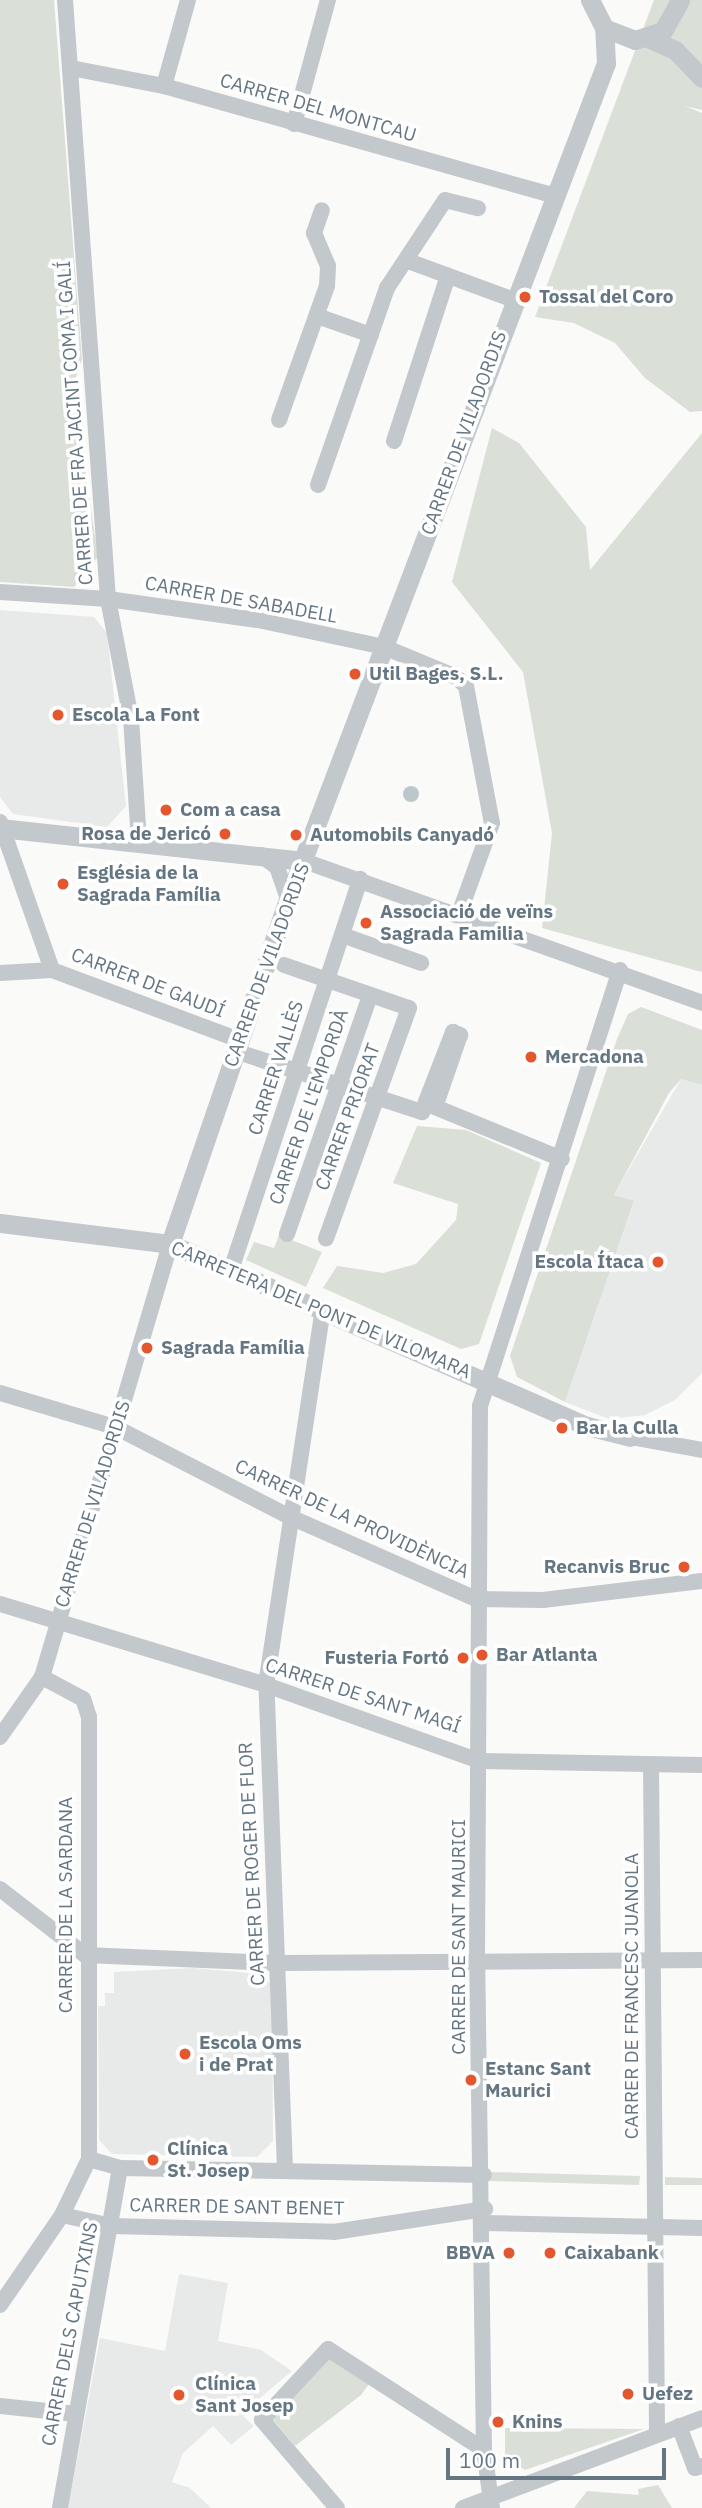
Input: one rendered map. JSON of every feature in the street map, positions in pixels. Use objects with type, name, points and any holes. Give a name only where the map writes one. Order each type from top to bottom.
[{"type":"street","name":"CARRER DE FRA JACINT COMA I GALÍ","points":[[65,0],[108,599],[131,718],[139,841]]},
{"type":"street","points":[[164,86],[188,0]]},
{"type":"street","points":[[294,124],[328,0]]},
{"type":"street","points":[[590,0],[604,28],[606,64]]},
{"type":"street","points":[[675,50],[671,23],[680,0]]},
{"type":"street","points":[[606,64],[671,23]]},
{"type":"street","points":[[604,28],[675,50],[702,78]]},
{"type":"street","name":"CARRER DE VILADORDIS","points":[[0,1737],[42,1677],[170,1244],[288,899],[551,195],[606,64]]},
{"type":"street","name":"CARRER DEL MONTCAU","points":[[71,68],[164,86],[551,195]]},
{"type":"street","points":[[318,485],[387,288],[408,261],[445,200],[478,208]]},
{"type":"street","points":[[279,420],[320,317],[328,266],[314,233],[322,210]]},
{"type":"street","points":[[408,261],[514,300]]},
{"type":"street","points":[[394,441],[449,276]]},
{"type":"street","points":[[320,317],[371,335]]},
{"type":"street","name":"CARRER DE SABADELL","points":[[0,592],[108,599],[384,647],[466,686],[492,823],[459,914]]},
{"type":"street","points":[[52,970],[2,826],[260,853],[304,861],[620,970],[702,1003]]},
{"type":"street","points":[[260,853],[277,867],[288,899]]},
{"type":"street","name":"CARRER VALLÈS","points":[[232,1270],[360,879]]},
{"type":"street","points":[[342,935],[421,962]]},
{"type":"street","points":[[284,965],[370,995]]},
{"type":"street","name":"CARRER DE GAUDÍ","points":[[0,973],[52,970],[298,1071],[422,1112],[453,1032],[460,1035],[435,1107],[562,1159]]},
{"type":"street","name":"CARRER DE SANT MAURICI","points":[[491,2501],[484,2450],[485,2216],[477,1961],[480,1761],[476,1599],[480,1406],[562,1159],[620,970]]},
{"type":"street","name":"CARRER PRIORAT","points":[[326,1239],[409,1009],[370,995]]},
{"type":"street","name":"CARRER DE L'EMPORDÀ","points":[[287,1234],[370,995]]},
{"type":"street","name":"CARRETERA DEL PONT DE VILOMARA","points":[[0,1223],[170,1244],[594,1429],[631,1437]]},
{"type":"street","name":"CARRER DE ROGER DE FLOR","points":[[285,2169],[278,1963],[267,1813],[267,1685],[288,1516],[323,1310]]},
{"type":"street","name":"CARRER DE LA PROVIDÈNCIA","points":[[0,1393],[115,1427],[288,1516],[476,1599],[543,1600],[702,1581]]},
{"type":"street","points":[[631,1437],[702,1450]]},
{"type":"street","name":"CARRER DE SANT MAGÍ","points":[[0,1604],[267,1685],[480,1761],[702,1765]]},
{"type":"street","name":"CARRER DE LA SARDANA","points":[[42,1677],[83,1699],[89,1717],[85,1955],[89,2159]]},
{"type":"street","name":"CARRER DE FRANCESC JUANOLA","points":[[650,1765],[657,2432]]},
{"type":"street","points":[[0,1889],[85,1955],[278,1963],[702,1960]]},
{"type":"street","points":[[0,2305],[62,2215],[89,2159],[120,2168],[285,2169],[484,2175]]},
{"type":"street","name":"CARRER DELS CAPUTXINS","points":[[60,2508],[112,2226],[120,2168]]},
{"type":"street","name":"CARRER DE SANT BENET","points":[[62,2215],[112,2226],[334,2232],[485,2216],[702,2228]]},
{"type":"street","points":[[337,2508],[262,2420],[328,2349],[484,2450]]},
{"type":"street","points":[[0,2406],[76,2414]]},
{"type":"street","points":[[463,2508],[491,2501],[657,2432],[702,2418]]},
{"type":"street","points":[[679,2426],[695,2468],[702,2466]]},
{"type":"shaded area","points":[[0,0],[54,0],[82,359],[73,386],[98,557],[74,587],[0,582]]},
{"type":"shaded area","points":[[654,0],[702,0],[702,110],[685,106],[702,113],[702,411],[690,412],[645,378],[615,343],[574,323],[535,317]]},
{"type":"shaded area","points":[[492,428],[519,443],[586,527],[590,570],[702,433],[702,972],[542,928],[552,833],[523,672],[452,582]]},
{"type":"shaded area","name":"Escola La Font","points":[[0,610],[94,617],[107,633],[126,806],[107,827],[13,814],[0,797]]},
{"type":"shaded area","points":[[408,786],[414,786],[419,794],[417,800],[408,802],[403,797],[403,791]]},
{"type":"shaded area","points":[[641,1007],[702,1030],[702,1085],[681,1079],[669,1093],[614,1195],[634,1201],[565,1402],[517,1377],[510,1356],[617,1039],[628,1014]]},
{"type":"shaded area","name":"Escola Ítaca","points":[[681,1079],[702,1085],[702,1373],[675,1400],[645,1415],[609,1419],[565,1402],[634,1202],[614,1195]]},
{"type":"shaded area","points":[[417,1126],[466,1130],[541,1163],[479,1344],[461,1349],[323,1288],[337,1266],[383,1273],[416,1264],[456,1220],[458,1204],[393,1183]]},
{"type":"shaded area","points":[[279,1235],[322,1252],[306,1287],[246,1260],[254,1242],[274,1248]]},
{"type":"shaded area","name":"Escola Oms i de Prat","points":[[193,1968],[261,1974],[272,1985],[273,2141],[257,2157],[112,2154],[99,2140],[98,2006],[105,2006],[105,1993],[114,1993],[114,1972]]},
{"type":"shaded area","points":[[489,2172],[640,2176],[639,2185],[489,2181]]},
{"type":"shaded area","points":[[665,2177],[702,2178],[702,2185],[665,2185]]},
{"type":"shaded area","name":"Clínica Sant Josep","points":[[179,2274],[228,2283],[218,2341],[261,2350],[292,2371],[254,2403],[244,2417],[254,2426],[231,2445],[213,2426],[183,2453],[172,2482],[190,2488],[211,2508],[68,2508],[100,2338],[165,2351]]},
{"type":"shaded area","points":[[330,2358],[372,2380],[361,2395],[295,2446],[273,2420]]},
{"type":"shaded area","points":[[505,2428],[644,2429],[525,2470],[505,2456]]},
{"type":"shaded area","points":[[658,2485],[672,2508],[574,2508],[587,2491],[639,2495],[638,2489]]},
{"type":"place","name":"Tossal del Coro","points":[[525,297]]},
{"type":"place","name":"Util Bages, S.L.","points":[[355,674]]},
{"type":"place","name":"Escola La Font","points":[[58,715]]},
{"type":"place","name":"Com a casa","points":[[166,810]]},
{"type":"place","name":"Rosa de Jericó","points":[[225,834]]},
{"type":"place","name":"Automobils Canyadó","points":[[296,835]]},
{"type":"place","name":"Església de la Sagrada Família","points":[[63,884]]},
{"type":"place","name":"Associació de veïns Sagrada Familia","points":[[366,923]]},
{"type":"place","name":"Mercadona","points":[[531,1057]]},
{"type":"place","name":"Escola Ítaca","points":[[658,1262]]},
{"type":"place","name":"Sagrada Família","points":[[147,1348]]},
{"type":"place","name":"Bar la Culla","points":[[562,1428]]},
{"type":"place","name":"Recanvis Bruc","points":[[684,1567]]},
{"type":"place","name":"Bar Atlanta","points":[[482,1655]]},
{"type":"place","name":"Fusteria Fortó","points":[[463,1658]]},
{"type":"place","name":"Escola Oms i de Prat","points":[[185,2054]]},
{"type":"place","name":"Estanc Sant Maurici","points":[[471,2080]]},
{"type":"place","name":"Clínica St. Josep","points":[[153,2160]]},
{"type":"place","name":"BBVA","points":[[509,2253]]},
{"type":"place","name":"Caixabank","points":[[550,2253]]},
{"type":"place","name":"Uefez","points":[[628,2394]]},
{"type":"place","name":"Clínica Sant Josep","points":[[179,2395]]},
{"type":"place","name":"Knins","points":[[498,2422]]}]
